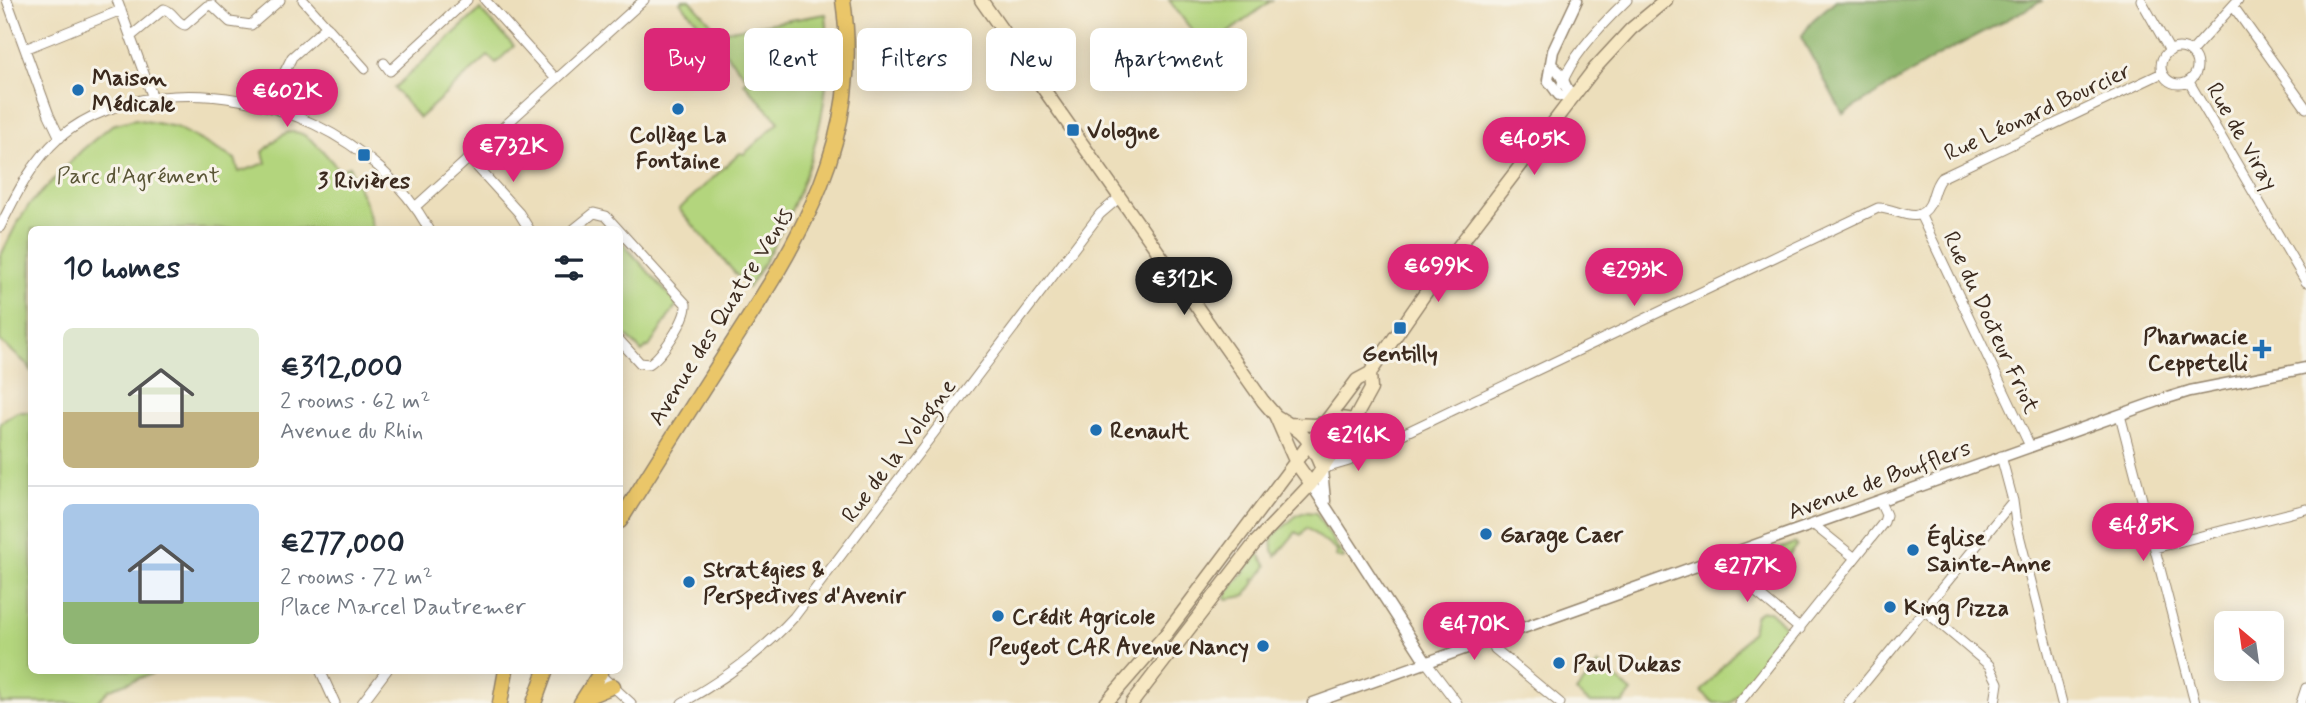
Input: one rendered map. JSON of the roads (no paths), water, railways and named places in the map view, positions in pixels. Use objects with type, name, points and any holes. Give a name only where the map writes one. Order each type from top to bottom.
[{"type":"main road","name":"Avenue des Quatre Vents","points":[[623,516],[785,260],[819,194],[832,155],[843,99],[846,54],[843,0]]},
{"type":"main road","points":[[981,0],[1257,394],[1275,415],[1311,443],[1322,469]]},
{"type":"main road","points":[[1106,703],[1166,634],[1357,380],[1370,373],[1449,259],[1572,99],[1614,47],[1666,0]]},
{"type":"main road","points":[[1132,703],[1255,543],[1322,469],[1354,421],[1371,388],[1370,373]]},
{"type":"main road","points":[[1275,415],[1296,463],[1311,484]]},
{"type":"main road","points":[[1289,424],[1316,425],[1340,418],[1354,421]]},
{"type":"main road","points":[[500,703],[505,674]]},
{"type":"main road","points":[[534,703],[545,674]]},
{"type":"main road","points":[[583,700],[596,674]]},
{"type":"main road","points":[[583,700],[613,686]]},
{"type":"street","points":[[8,0],[49,115],[60,138]]},
{"type":"street","points":[[117,0],[153,98]]},
{"type":"street","points":[[130,37],[164,9],[180,24],[185,25],[207,6],[212,5],[230,22],[251,25],[280,0]]},
{"type":"street","points":[[303,0],[365,69]]},
{"type":"street","points":[[384,63],[390,71],[467,0]]},
{"type":"street","points":[[485,0],[556,79]]},
{"type":"street","points":[[415,207],[644,0]]},
{"type":"street","points":[[1572,99],[1559,96],[1548,80],[1557,40],[1577,0]]},
{"type":"street","points":[[1559,96],[1569,68],[1627,0]]},
{"type":"street","points":[[2141,0],[2170,51]]},
{"type":"street","points":[[2191,52],[2235,3],[2306,108]]},
{"type":"street","points":[[25,49],[121,10]]},
{"type":"street","points":[[257,104],[258,98],[283,75],[292,57],[327,26]]},
{"type":"street","points":[[2181,48],[2191,52],[2198,68],[2194,77],[2189,82],[2175,84],[2166,79],[2162,73],[2161,62],[2170,51],[2181,48]]},
{"type":"street","points":[[1551,64],[1572,99]]},
{"type":"street","name":"Rue Léonard Bourcier","points":[[1920,214],[1929,206],[1936,184],[1941,178],[2162,73]]},
{"type":"street","name":"Rue de Viray","points":[[2189,82],[2306,282]]},
{"type":"street","points":[[0,227],[28,173],[60,138],[87,119],[123,104],[153,98],[194,96],[220,97],[257,104],[305,120],[342,139],[381,171],[415,207],[427,226]]},
{"type":"street","points":[[469,158],[519,213],[527,226]]},
{"type":"street","name":"Rue de la Vologne","points":[[682,703],[745,664],[768,645],[794,617],[1100,214],[1121,197]]},
{"type":"street","points":[[1325,503],[1322,469],[1349,461],[1373,442],[1388,440],[1878,208],[1887,208],[1906,216],[1920,214]]},
{"type":"street","points":[[577,226],[596,213],[606,216],[616,226]]},
{"type":"street","name":"Rue du Docteur Friot","points":[[1920,214],[2030,446]]},
{"type":"street","points":[[623,233],[686,304],[686,315],[658,357],[649,364],[640,363],[623,344]]},
{"type":"street","name":"Avenue de Boufflers","points":[[1313,703],[1880,502],[2001,456],[2190,391],[2306,369]]},
{"type":"street","points":[[2120,415],[2195,703]]},
{"type":"street","points":[[1354,421],[1363,427],[1373,442]]},
{"type":"street","points":[[2001,456],[2062,703]]},
{"type":"street","points":[[1311,484],[1426,662],[1457,703]]},
{"type":"street","points":[[1848,703],[2013,501]]},
{"type":"street","points":[[1739,703],[1884,522],[1886,515],[1880,502]]},
{"type":"street","points":[[2155,548],[2306,509]]},
{"type":"street","points":[[1814,525],[1855,558]]},
{"type":"street","points":[[1725,557],[1731,571],[1800,629]]},
{"type":"street","points":[[1923,609],[1989,665],[1998,683],[1995,703]]},
{"type":"street","points":[[1492,639],[1495,649],[1560,703]]},
{"type":"street","points":[[322,674],[335,703]]},
{"type":"street","points":[[362,703],[384,674]]},
{"type":"street","points":[[601,674],[631,703]]},
{"type":"street","points":[[2301,703],[2306,688]]},
{"type":"place","name":"Maison Médicale","points":[[78,90]]},
{"type":"place","name":"Collège La Fontaine","points":[[678,109]]},
{"type":"place","name":"Vologne","points":[[1073,130]]},
{"type":"place","name":"3 Rivières","points":[[364,155]]},
{"type":"place","name":"Gentilly","points":[[1400,328]]},
{"type":"place","name":"Pharmacie Ceppetelli","points":[[2262,349]]},
{"type":"place","name":"Renault","points":[[1096,430]]},
{"type":"place","name":"Garage Caer","points":[[1486,534]]},
{"type":"place","name":"Église Sainte-Anne","points":[[1913,550]]},
{"type":"place","name":"Stratégies & Perspectives d'Avenir","points":[[689,582]]},
{"type":"place","name":"King Pizza","points":[[1890,607]]},
{"type":"place","name":"Crédit Agricole","points":[[998,616]]},
{"type":"place","name":"Peugeot CAR Avenue Nancy","points":[[1263,646]]},
{"type":"place","name":"Paul Dukas","points":[[1559,663]]},
{"type":"park label","name":"Parc d'Agrément","points":[[138,175]]}]
